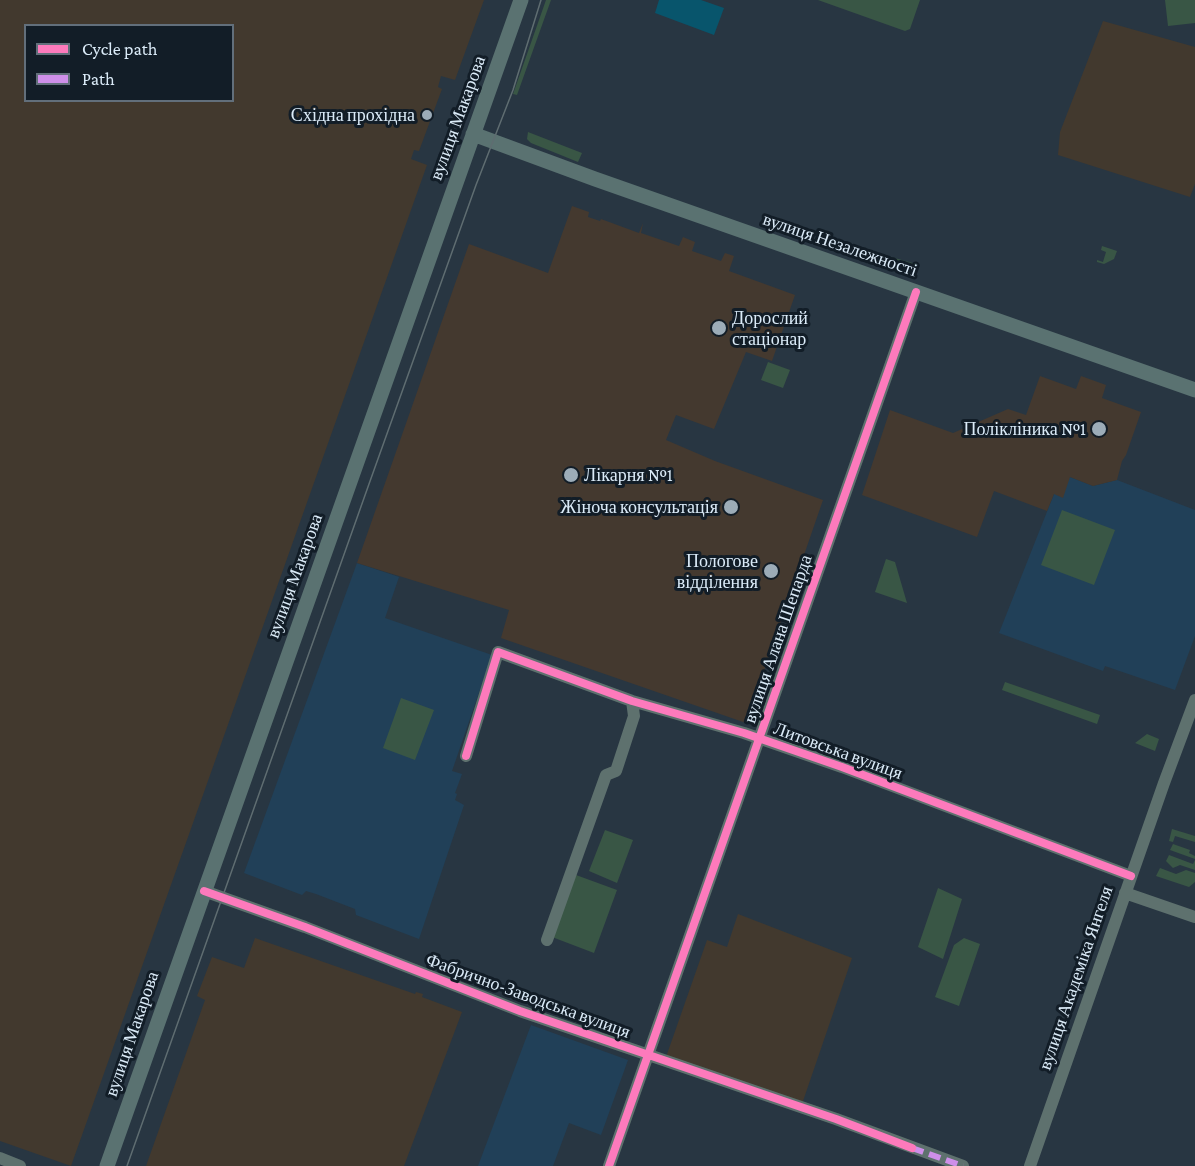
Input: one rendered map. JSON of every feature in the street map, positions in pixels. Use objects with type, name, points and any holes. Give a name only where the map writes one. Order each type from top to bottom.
[{"type":"main road","name":"вулиця Макарова","points":[[107,1166],[520,0]]},
{"type":"main road","name":"вулиця Незалежності","points":[[473,134],[1195,390]]},
{"type":"street","name":"вулиця Алана Шепарда","points":[[609,1166],[916,292]]},
{"type":"street","name":"Литовська вулиця","points":[[466,756],[498,652],[632,701],[759,738],[1131,876]]},
{"type":"street","name":"вулиця Академіка Янгеля","points":[[1030,1166],[1195,700]]},
{"type":"street","points":[[547,940],[606,775],[616,771],[634,716],[632,701]]},
{"type":"street","name":"Фабрично-Заводська вулиця","points":[[204,891],[305,927],[520,1011],[836,1119],[963,1166]]},
{"type":"street","points":[[1125,893],[1195,917]]},
{"type":"street","points":[[0,1158],[20,1166]]},
{"type":"shaded area","points":[[0,0],[484,0],[455,80],[441,76],[438,87],[442,89],[419,151],[414,150],[411,159],[427,165],[71,1166],[0,1141]]},
{"type":"shaded area","points":[[659,0],[701,0],[724,8],[714,35],[655,13]]},
{"type":"shaded area","points":[[1103,21],[1195,47],[1195,184],[1190,197],[1058,155],[1060,132]]},
{"type":"shaded area","name":"Лікарня №1","points":[[572,206],[589,212],[588,217],[600,221],[601,219],[639,233],[643,223],[641,233],[679,246],[683,237],[695,242],[692,251],[721,261],[725,253],[734,256],[729,271],[795,295],[772,361],[746,352],[714,429],[676,415],[666,440],[715,461],[823,500],[746,723],[501,638],[509,610],[357,563],[469,244],[548,273]]},
{"type":"shaded area","points":[[1040,376],[1076,389],[1081,376],[1106,385],[1102,398],[1141,412],[1117,480],[1093,486],[1070,477],[1063,498],[1054,494],[1047,511],[994,491],[977,537],[862,495],[890,410],[953,433],[1008,409],[1026,415]]},
{"type":"shaded area","points":[[1070,477],[1093,486],[1117,480],[1195,510],[1195,636],[1175,690],[1105,666],[1103,671],[999,633],[1054,494]]},
{"type":"shaded area","points":[[357,563],[399,577],[385,618],[492,655],[452,771],[462,774],[455,793],[457,794],[455,800],[464,805],[419,939],[356,915],[355,909],[316,894],[306,891],[302,895],[244,873]]},
{"type":"shaded area","points":[[738,914],[852,958],[802,1104],[666,1057],[707,940],[727,947]]},
{"type":"shaded area","points":[[255,938],[415,994],[416,992],[423,994],[422,997],[462,1012],[404,1166],[146,1166],[205,1000],[197,996],[212,957],[244,968]]},
{"type":"shaded area","points":[[531,1025],[628,1060],[601,1135],[569,1123],[553,1166],[478,1166]]},
{"type":"green space","points":[[546,0],[551,0],[517,95],[513,94]]},
{"type":"green space","points":[[818,0],[920,0],[910,29],[905,31]]},
{"type":"green space","points":[[1165,0],[1195,0],[1195,23],[1168,26]]},
{"type":"green space","points":[[528,132],[582,153],[578,162],[531,143],[527,139]]},
{"type":"green space","points":[[1102,246],[1117,251],[1114,259],[1104,264],[1097,262],[1097,260],[1103,262],[1106,252],[1101,250]]},
{"type":"green space","points":[[884,255],[916,264],[914,271],[882,259]]},
{"type":"green space","points":[[768,362],[790,370],[783,388],[761,380]]},
{"type":"green space","points":[[1062,510],[1115,530],[1094,585],[1041,565]]},
{"type":"green space","points":[[886,559],[895,562],[907,603],[875,592]]},
{"type":"green space","points":[[1005,682],[1100,715],[1097,724],[1002,690]]},
{"type":"green space","points":[[401,698],[434,710],[415,760],[383,748]]},
{"type":"green space","points":[[1147,734],[1159,739],[1155,751],[1135,743]]},
{"type":"green space","points":[[1172,829],[1195,836],[1195,842],[1175,836],[1173,842],[1169,841]]},
{"type":"green space","points":[[605,830],[633,840],[617,883],[589,871]]},
{"type":"green space","points":[[1173,844],[1190,850],[1189,853],[1195,856],[1195,859],[1170,850]]},
{"type":"green space","points":[[1169,855],[1193,864],[1195,860],[1195,870],[1180,865],[1173,868],[1166,861]]},
{"type":"green space","points":[[1160,868],[1176,874],[1186,870],[1195,873],[1195,882],[1189,887],[1156,876]]},
{"type":"green space","points":[[576,875],[617,890],[594,953],[552,937]]},
{"type":"green space","points":[[938,888],[962,899],[943,959],[918,947]]},
{"type":"green space","points":[[964,938],[980,944],[959,1006],[935,997],[954,945]]},
{"type":"tram line","points":[[127,1166],[476,185],[513,90],[541,0]]},
{"type":"marked path","points":[[912,1148],[963,1166]]},
{"type":"cycle path","points":[[609,1166],[916,292]]},
{"type":"cycle path","points":[[466,756],[498,652],[632,701],[744,733],[842,767],[1131,876]]},
{"type":"cycle path","points":[[204,891],[305,927],[520,1011],[836,1119],[912,1148]]},
{"type":"place","name":"Східна прохідна","points":[[427,115]]},
{"type":"place","name":"Дорослий стаціонар","points":[[719,328]]},
{"type":"place","name":"Полікліника №1","points":[[1099,429]]},
{"type":"place","name":"Лікарня №1","points":[[571,475]]},
{"type":"place","name":"Жіноча консультація","points":[[731,507]]},
{"type":"place","name":"Пологове відділення","points":[[771,571]]}]
